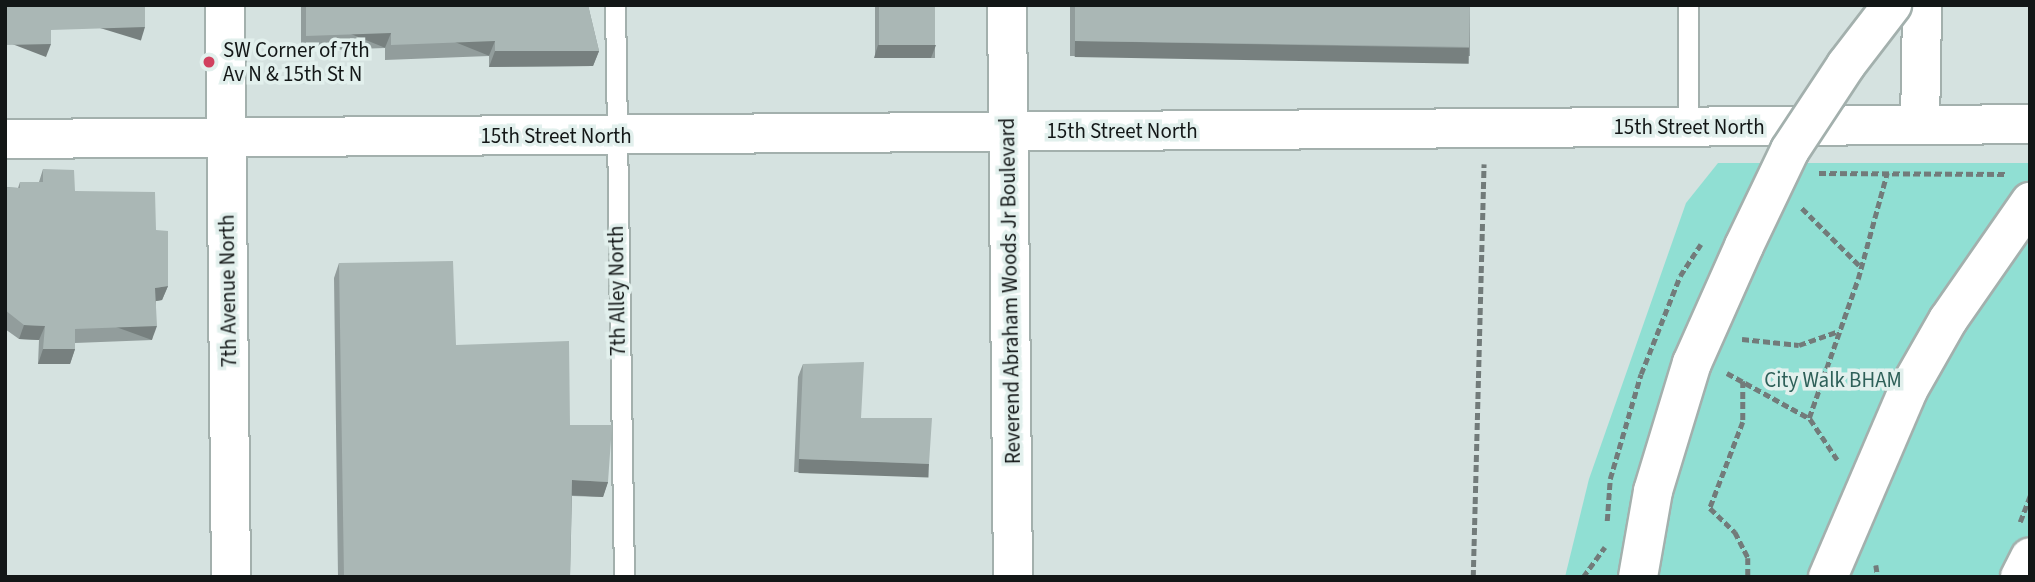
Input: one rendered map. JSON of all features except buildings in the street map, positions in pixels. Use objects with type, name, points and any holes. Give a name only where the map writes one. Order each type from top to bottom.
[{"type":"main road","name":"7th Avenue North","points":[[225,5],[230,577]]},
{"type":"main road","name":"Reverend Abraham Woods Jr Boulevard","points":[[1007,5],[1013,577]]},
{"type":"main road","points":[[1638,577],[1653,491],[1692,363],[1790,150],[1846,65],[1892,5]]},
{"type":"main road","points":[[1920,125],[1922,5]]},
{"type":"main road","name":"15th Street North","points":[[5,139],[2030,124]]},
{"type":"main road","points":[[1828,577],[1908,390],[2023,188]]},
{"type":"main road","points":[[2020,577],[2030,557]]},
{"type":"lane","name":"7th Alley North","points":[[615,5],[624,577]]},
{"type":"lane","points":[[1688,5],[1688,127]]},
{"type":"path","points":[[1473,577],[1485,129]]},
{"type":"path","points":[[1816,173],[1887,173],[2023,188]]},
{"type":"path","points":[[1809,418],[1861,267],[1887,173]]},
{"type":"path","points":[[1796,204],[1861,267]]},
{"type":"path","points":[[1729,341],[1799,345],[1839,331]]},
{"type":"path","points":[[1654,342],[1662,346]]},
{"type":"path","points":[[1723,372],[1809,418],[1843,471]]},
{"type":"path","points":[[1743,381],[1742,422],[1710,508],[1735,532],[1748,558],[1748,577]]},
{"type":"path","points":[[1583,577],[1610,540]]},
{"type":"path","points":[[1874,552],[1878,577]]},
{"type":"green space","name":"City Walk BHAM","points":[[1718,163],[2030,163],[2030,577],[1565,577],[1589,479],[1686,203]]},
{"type":"place","name":"SW Corner of 7th Av N & 15th St N","points":[[209,62]]}]
